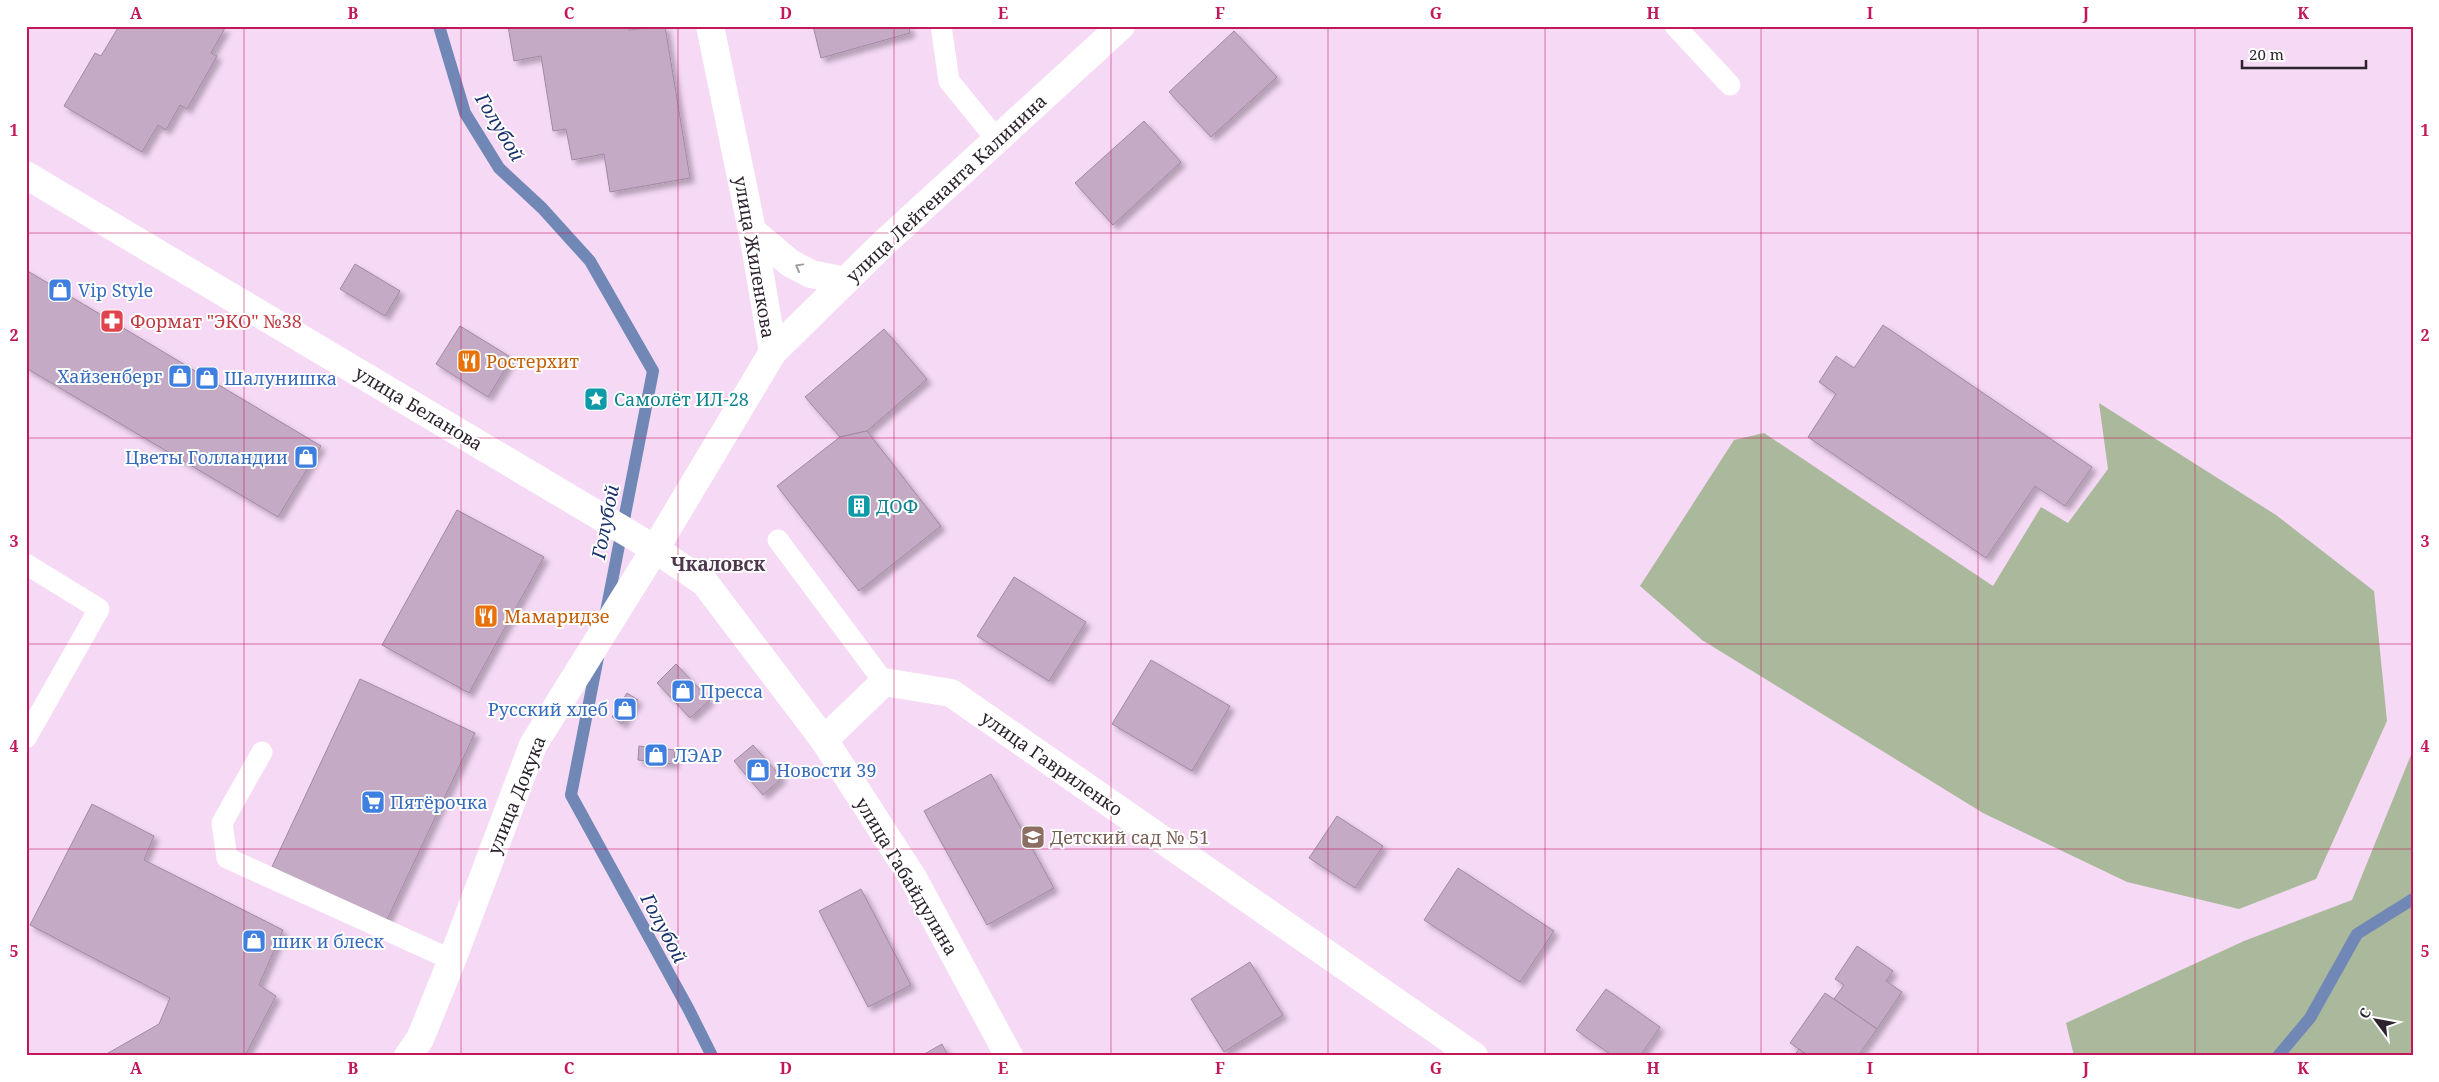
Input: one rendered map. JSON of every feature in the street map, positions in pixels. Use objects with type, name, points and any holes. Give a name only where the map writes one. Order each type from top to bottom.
[{"type":"street","name":"улица Жиленкова","points":[[656,549],[773,352],[752,231],[710,26]]},
{"type":"street","name":"улица Лейтенанта Калинина","points":[[773,352],[845,281],[1121,26]]},
{"type":"street","name":"улица Беланова","points":[[26,176],[656,549]]},
{"type":"street","points":[[752,231],[790,263],[811,274],[845,281]]},
{"type":"street","name":"улица Габайдулина","points":[[656,549],[705,583],[824,740],[913,878],[1008,1056]]},
{"type":"street","name":"улица Докука","points":[[408,1056],[420,1039],[452,960],[533,745],[656,549]]},
{"type":"street","points":[[824,740],[884,682]]},
{"type":"street","name":"улица Гавриленко","points":[[884,682],[951,693],[1474,1056]]},
{"type":"lane","points":[[941,26],[949,81],[997,140]]},
{"type":"lane","points":[[1675,26],[1730,85]]},
{"type":"lane","points":[[778,540],[884,682]]},
{"type":"lane","points":[[26,564],[99,609],[26,738]]},
{"type":"lane","points":[[262,752],[222,823],[227,858],[452,960]]},
{"type":"green space","points":[[2099,403],[2276,515],[2374,591],[2387,721],[2316,879],[2239,909],[2127,882],[1983,813],[1702,640],[1640,586],[1734,440],[1764,433],[1993,586],[2041,507],[2068,523],[2108,469]]},
{"type":"green space","points":[[2413,750],[2413,1056],[2074,1056],[2066,1023],[2244,941],[2352,900]]},
{"type":"building","points":[[119,26],[225,28],[211,53],[217,56],[187,109],[180,105],[166,130],[158,125],[142,152],[64,106],[95,53],[101,56]]},
{"type":"building","points":[[508,26],[629,26],[629,30],[665,26],[690,178],[610,192],[604,154],[572,160],[566,129],[553,131],[541,56],[514,61]]},
{"type":"building","points":[[813,26],[909,26],[910,33],[821,58]]},
{"type":"building","points":[[1234,31],[1277,77],[1211,137],[1169,92]]},
{"type":"building","points":[[1144,121],[1181,162],[1113,225],[1075,183]]},
{"type":"building","points":[[355,264],[400,291],[385,316],[340,289]]},
{"type":"building","points":[[26,270],[321,446],[278,517],[26,368]]},
{"type":"building","points":[[1883,325],[2092,467],[2065,506],[2035,486],[1986,558],[1808,437],[1836,394],[1819,382],[1836,356],[1854,368]]},
{"type":"building","points":[[460,326],[512,358],[488,397],[436,364]]},
{"type":"building","points":[[884,329],[927,379],[867,431],[840,437],[805,397]]},
{"type":"building","name":"ДОФ","points":[[867,431],[941,526],[859,591],[777,486],[840,437]]},
{"type":"building","points":[[457,510],[544,557],[469,693],[382,645]]},
{"type":"building","points":[[1014,577],[1086,622],[1049,681],[977,636]]},
{"type":"building","points":[[1151,660],[1230,706],[1192,771],[1112,724]]},
{"type":"building","name":"Пресса","points":[[676,664],[710,700],[690,718],[657,683]]},
{"type":"building","points":[[360,679],[475,733],[385,924],[270,871]]},
{"type":"building","name":"Русский хлеб","points":[[627,693],[638,700],[622,724],[612,717]]},
{"type":"building","name":"Новости 39","points":[[753,745],[782,778],[763,795],[734,761]]},
{"type":"building","name":"ЛЭАР","points":[[639,746],[675,750],[674,764],[638,760]]},
{"type":"building","points":[[991,774],[1054,888],[987,925],[924,811]]},
{"type":"building","points":[[92,804],[154,836],[144,860],[283,930],[259,985],[276,996],[245,1056],[103,1056],[159,1024],[170,998],[30,925]]},
{"type":"building","points":[[1337,816],[1383,846],[1355,888],[1309,858]]},
{"type":"building","points":[[1458,868],[1554,931],[1520,982],[1424,920]]},
{"type":"building","points":[[861,889],[911,985],[868,1007],[819,911]]},
{"type":"building","points":[[1857,946],[1893,971],[1886,981],[1902,992],[1877,1029],[1834,999],[1844,985],[1835,979]]},
{"type":"building","points":[[1250,962],[1283,1015],[1224,1052],[1191,999]]},
{"type":"building","points":[[1606,989],[1660,1027],[1640,1056],[1613,1056],[1576,1030]]},
{"type":"building","points":[[1825,993],[1877,1029],[1858,1056],[1809,1056],[1790,1043]]},
{"type":"building","points":[[942,1044],[948,1056],[921,1056]]},
{"type":"building","points":[[1799,1049],[1808,1056],[1794,1056]]},
{"type":"waterway","name":"Голубой","points":[[439,26],[465,113],[499,168],[542,208],[590,261],[653,371],[606,612]]},
{"type":"waterway","name":"Голубой","points":[[598,657],[571,795],[689,1010],[712,1056]]},
{"type":"waterway","points":[[2278,1056],[2310,1018],[2357,934],[2413,899]]},
{"type":"place","name":"Vip Style","points":[[60,290]]},
{"type":"place","name":"Формат \"ЭКО\" №38","points":[[112,321]]},
{"type":"place","name":"Ростерхит","points":[[469,361]]},
{"type":"place","name":"Хайзенберг","points":[[180,376]]},
{"type":"place","name":"Шалунишка","points":[[207,378]]},
{"type":"place","name":"Самолёт ИЛ-28","points":[[596,399]]},
{"type":"place","name":"Цветы Голландии","points":[[306,457]]},
{"type":"place","name":"ДОФ","points":[[859,506]]},
{"type":"place","name":"Мамаридзе","points":[[486,616]]},
{"type":"place","name":"Пресса","points":[[683,691]]},
{"type":"place","name":"Русский хлеб","points":[[625,709]]},
{"type":"place","name":"ЛЭАР","points":[[656,755]]},
{"type":"place","name":"Новости 39","points":[[758,770]]},
{"type":"place","name":"Пятёрочка","points":[[373,802]]},
{"type":"place","name":"Детский сад № 51","points":[[1033,837]]},
{"type":"place","name":"шик и блеск","points":[[254,941]]},
{"type":"district","name":"Чкаловск","points":[[718,564]]}]
